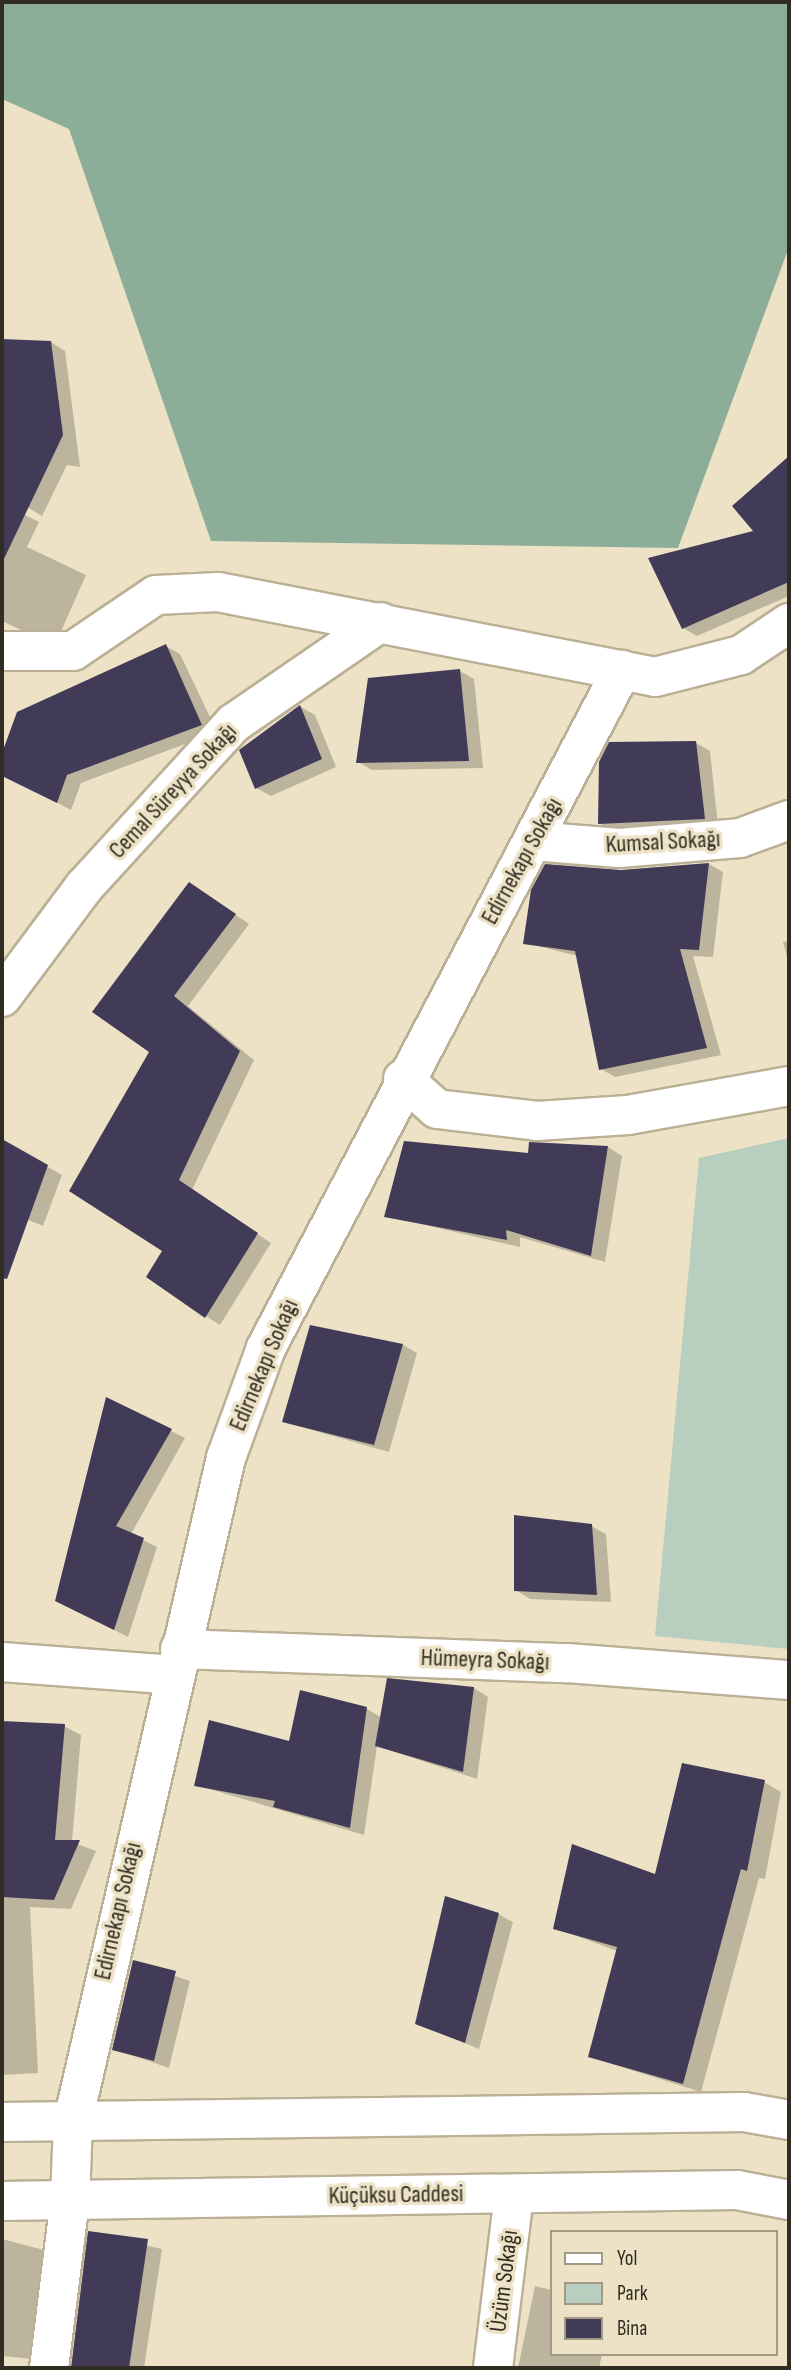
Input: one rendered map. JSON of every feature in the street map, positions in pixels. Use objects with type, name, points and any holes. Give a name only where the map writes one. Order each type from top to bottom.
[{"type":"street","points":[[2,651],[73,651],[156,595],[218,592],[655,677],[741,655],[789,623]]},
{"type":"street","name":"Cemal Süreyya Sokağı","points":[[2,997],[84,887],[234,723],[381,622]]},
{"type":"street","name":"Edirnekapı Sokağı","points":[[49,2368],[70,2200],[73,2121],[226,1458],[265,1348],[403,1079],[533,841],[622,670]]},
{"type":"street","name":"Kumsal Sokağı","points":[[533,841],[620,848],[713,840],[789,820]]},
{"type":"street","points":[[403,1079],[437,1109],[537,1121],[628,1115],[789,1086]]},
{"type":"street","name":"Hümeyra Sokağı","points":[[2,1662],[567,1663],[789,1680]]},
{"type":"street","points":[[2,2122],[744,2112],[789,2120]]},
{"type":"street","name":"Küçüksu Caddesi","points":[[2,2201],[737,2190],[789,2200]]},
{"type":"street","name":"Üzüm Sokağı","points":[[493,2368],[514,2194]]},
{"type":"green space","points":[[2,2],[789,2],[789,247],[678,548],[211,541],[69,129],[2,99]]},
{"type":"green space","points":[[789,1138],[789,1649],[655,1636],[699,1158]]},
{"type":"building","points":[[2,339],[51,341],[63,435],[2,563]]},
{"type":"building","points":[[789,456],[789,582],[682,629],[648,558],[753,531],[732,506]]},
{"type":"building","points":[[166,644],[202,725],[67,775],[57,803],[2,776],[2,753],[17,712]]},
{"type":"building","points":[[460,669],[469,761],[356,763],[368,678]]},
{"type":"building","points":[[300,705],[322,759],[255,789],[239,750]]},
{"type":"building","points":[[696,741],[705,819],[598,824],[599,762],[609,742]]},
{"type":"building","points":[[709,863],[699,950],[680,949],[707,1048],[599,1070],[575,951],[523,944],[531,890],[545,864],[621,870]]},
{"type":"building","points":[[189,882],[236,914],[174,996],[240,1051],[179,1180],[258,1233],[205,1318],[146,1277],[162,1251],[69,1191],[149,1052],[92,1012]]},
{"type":"building","points":[[2,1139],[48,1165],[7,1279],[2,1278]]},
{"type":"building","points":[[404,1141],[528,1153],[529,1142],[608,1146],[591,1256],[506,1230],[507,1240],[384,1217]]},
{"type":"building","points":[[310,1325],[403,1344],[374,1445],[282,1422]]},
{"type":"building","points":[[106,1397],[172,1429],[116,1526],[144,1538],[114,1630],[55,1601]]},
{"type":"building","points":[[514,1515],[592,1524],[597,1595],[514,1591]]},
{"type":"building","points":[[387,1678],[474,1687],[463,1772],[375,1746]]},
{"type":"building","points":[[300,1690],[367,1707],[350,1828],[273,1807],[275,1801],[194,1786],[209,1720],[289,1741]]},
{"type":"building","points":[[2,1721],[65,1724],[55,1840],[80,1840],[54,1900],[2,1897]]},
{"type":"building","points":[[682,1763],[765,1780],[747,1871],[741,1869],[683,2084],[588,2057],[617,1947],[553,1929],[572,1844],[655,1874]]},
{"type":"building","points":[[445,1896],[499,1913],[465,2043],[415,2024]]},
{"type":"building","points":[[133,1960],[176,1971],[154,2061],[112,2050]]},
{"type":"building","points":[[88,2231],[148,2239],[129,2368],[71,2368]]}]
